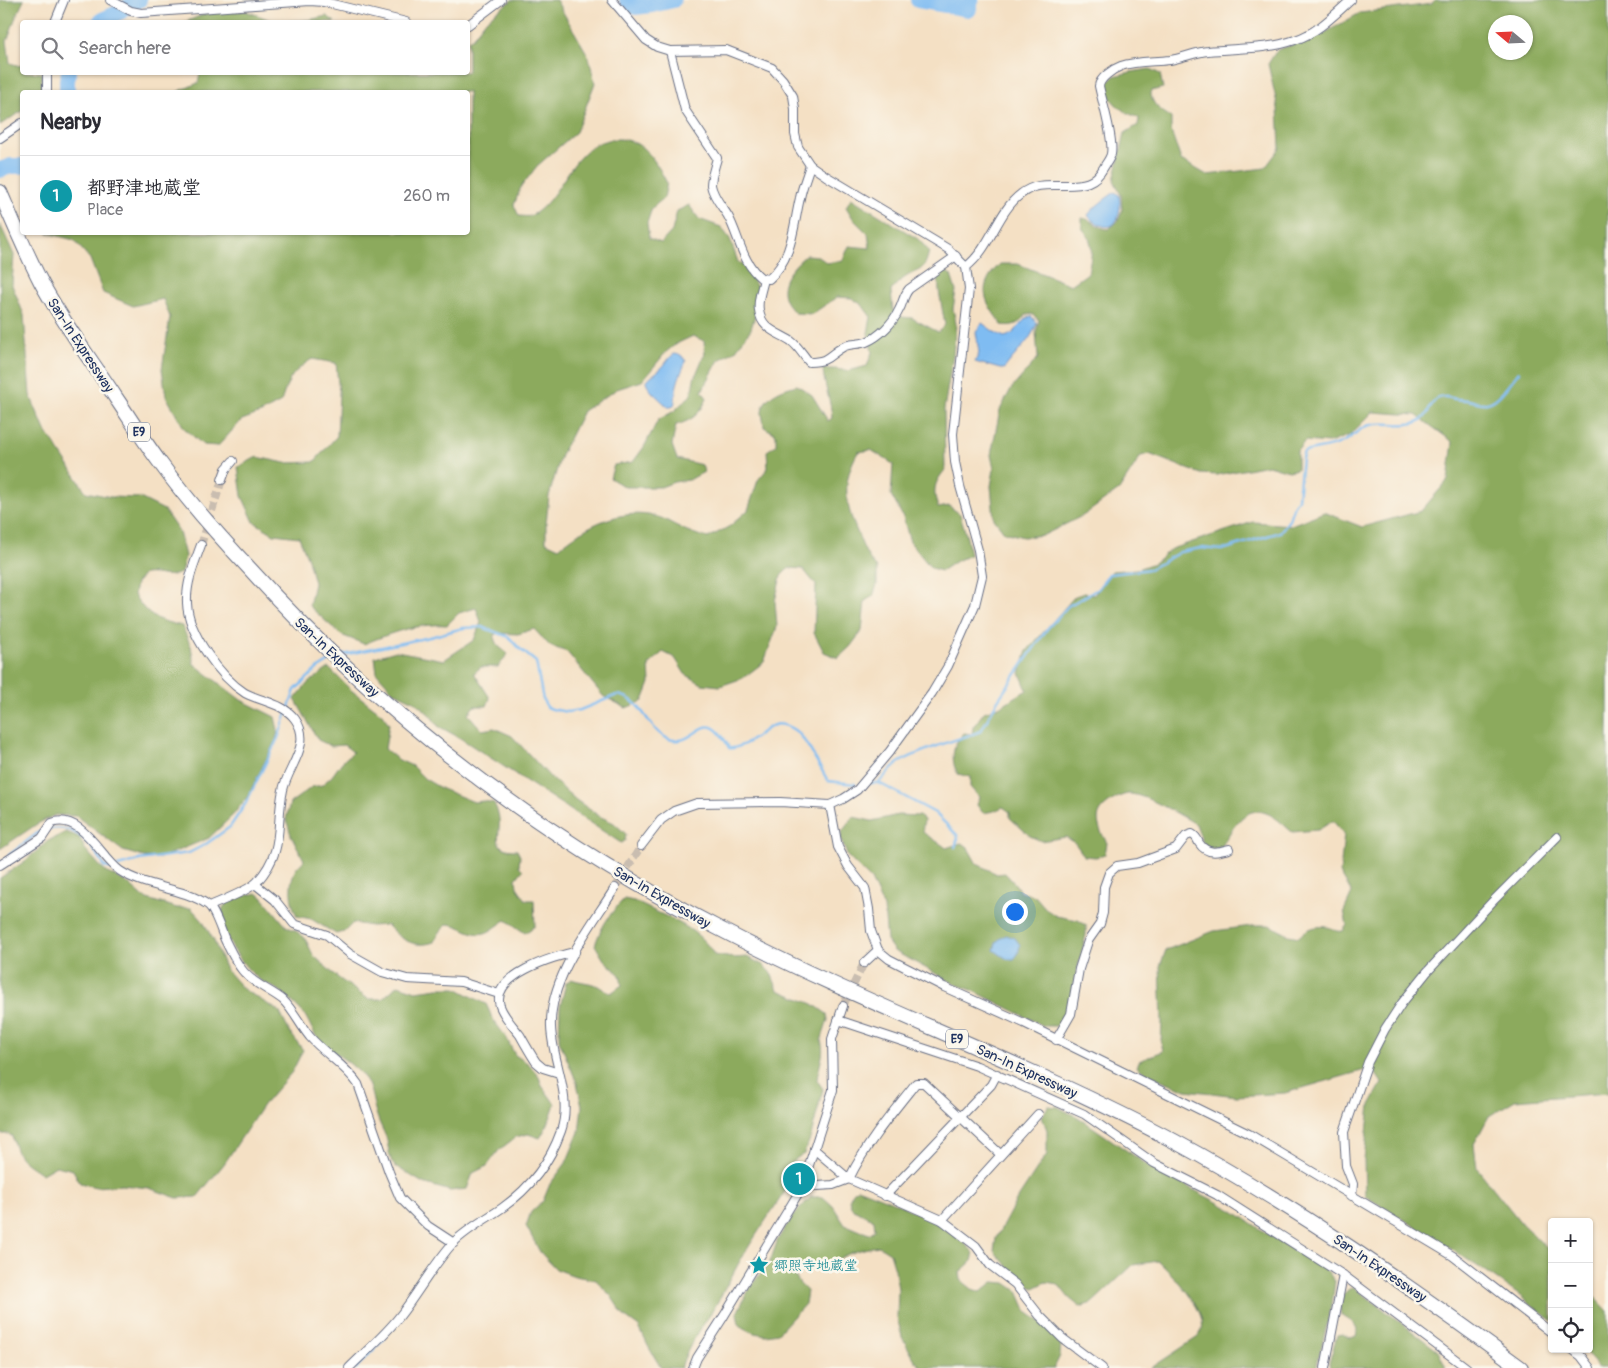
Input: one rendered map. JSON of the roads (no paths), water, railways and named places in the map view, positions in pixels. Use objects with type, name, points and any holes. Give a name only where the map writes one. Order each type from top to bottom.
[{"type":"highway","name":"San-In Expressway","points":[[0,192],[26,252],[42,283],[77,341],[161,465],[275,597],[327,650],[446,754],[517,808],[586,853],[717,928],[806,972],[1070,1090],[1172,1140],[1264,1192],[1347,1244],[1521,1368]]},
{"type":"street","points":[[56,20],[64,0]]},
{"type":"street","points":[[110,0],[131,11],[141,13],[310,1],[324,2],[398,20]]},
{"type":"street","points":[[470,23],[501,0]]},
{"type":"street","points":[[612,0],[646,40],[657,47],[670,51],[726,50],[772,68],[783,80],[792,96],[795,109],[796,142],[810,165],[948,249],[966,267],[969,289],[953,434],[960,486],[981,562],[982,576],[978,594],[948,666],[918,714],[857,790],[830,805],[798,802],[697,803],[674,810],[661,820],[641,846]]},
{"type":"street","points":[[966,267],[978,256],[999,222],[1020,194],[1040,184],[1082,184],[1100,176],[1108,160],[1111,148],[1099,86],[1100,81],[1118,67],[1128,64],[1172,60],[1207,51],[1232,51],[1296,40],[1325,23],[1351,0]]},
{"type":"street","points":[[670,51],[685,110],[717,158],[711,183],[717,201],[728,216],[751,268],[764,279],[769,279],[785,260],[792,242],[800,195],[810,165]]},
{"type":"street","points":[[47,75],[47,90]]},
{"type":"street","points":[[0,138],[20,124]]},
{"type":"street","points":[[764,279],[758,305],[763,322],[771,331],[793,342],[809,362],[819,362],[829,358],[841,348],[867,342],[878,335],[895,317],[900,309],[904,294],[956,256]]},
{"type":"street","points":[[222,480],[226,470],[233,461]]},
{"type":"street","points":[[201,545],[188,581],[186,602],[188,614],[201,644],[210,659],[241,690],[287,711],[295,720],[301,732],[301,746],[283,788],[278,848],[273,858],[255,884],[210,906]]},
{"type":"street","points":[[830,805],[838,847],[848,866],[865,888],[871,931],[878,950],[889,959],[1249,1134],[1453,1256],[1548,1330]]},
{"type":"street","points":[[0,865],[42,838],[52,823],[61,821],[77,827],[98,846],[119,870],[210,906],[237,964],[247,976],[283,1001],[297,1016],[308,1036],[350,1073],[358,1084],[400,1198],[428,1226],[454,1243]]},
{"type":"street","points":[[1056,1040],[1072,1014],[1078,970],[1088,941],[1100,924],[1104,912],[1104,887],[1111,870],[1117,866],[1138,863],[1176,849],[1186,836],[1192,834],[1195,835],[1206,850],[1214,853],[1229,849]]},
{"type":"street","points":[[1352,1196],[1353,1184],[1346,1166],[1344,1132],[1368,1062],[1385,1029],[1402,1003],[1427,972],[1493,901],[1557,837]]},
{"type":"street","points":[[255,884],[274,900],[294,924],[326,935],[350,954],[382,972],[407,979],[461,982],[499,994]]},
{"type":"street","points":[[349,1368],[398,1318],[454,1243],[521,1193],[544,1165],[561,1130],[565,1113],[551,1029],[551,1014],[557,988],[575,952],[615,888]]},
{"type":"street","points":[[864,963],[878,950]]},
{"type":"street","points":[[559,1073],[543,1068],[536,1062],[502,1011],[499,994],[508,982],[523,972],[557,956],[575,952]]},
{"type":"street","points":[[693,1368],[697,1358],[802,1187],[833,1090],[831,1048],[843,1006]]},
{"type":"street","points":[[838,1020],[977,1066],[1084,1114],[1154,1163],[1217,1195],[1343,1275],[1467,1368]]},
{"type":"street","points":[[886,1196],[991,1085],[997,1074]]},
{"type":"street","points":[[802,1187],[833,1185],[849,1179],[854,1168],[884,1125],[916,1083],[924,1084],[1000,1154]]},
{"type":"street","points":[[942,1220],[1038,1114]]},
{"type":"street","points":[[814,1149],[849,1179],[942,1220],[976,1246],[990,1265],[1015,1284],[1040,1316],[1062,1338],[1102,1368]]},
{"type":"street","points":[[1325,1368],[1343,1275]]},
{"type":"street","points":[[1577,1353],[1590,1368]]},
{"type":"water","points":[[1115,192],[1119,195],[1120,208],[1114,224],[1104,226],[1092,220],[1088,215]]},
{"type":"water","points":[[1031,316],[1037,323],[1034,330],[1027,342],[1004,369],[975,362],[979,353],[976,332],[982,323],[1004,337],[1016,331]]},
{"type":"water","points":[[674,354],[681,355],[686,361],[676,388],[674,406],[668,407],[651,391],[646,382]]},
{"type":"water","points":[[1006,935],[1015,938],[1020,945],[1018,954],[1014,959],[1007,959],[994,950],[997,941]]},
{"type":"waterway","points":[[102,20],[122,11],[139,0]]},
{"type":"waterway","points":[[627,0],[635,7],[673,0]]},
{"type":"waterway","points":[[918,0],[969,9],[971,0]]},
{"type":"waterway","points":[[67,90],[68,75]]},
{"type":"waterway","points":[[0,170],[11,166],[20,166]]},
{"type":"waterway","points":[[878,783],[900,762],[929,749],[981,731],[998,700],[1047,629],[1068,606],[1098,589],[1109,574],[1150,569],[1180,552],[1201,548],[1222,550],[1280,532],[1289,520],[1298,499],[1304,452],[1340,443],[1370,425],[1408,424],[1420,421],[1426,416],[1432,403],[1441,397],[1487,403],[1496,399],[1519,372]]},
{"type":"waterway","points":[[343,655],[430,637],[463,628],[482,627],[509,637],[536,662],[543,700],[547,707],[567,712],[580,710],[617,695],[626,697],[639,708],[655,729],[669,739],[679,740],[687,738],[700,729],[707,727],[713,728],[721,734],[729,748],[748,742],[767,728],[780,724],[788,726],[800,735],[828,781],[855,784]]},
{"type":"waterway","points":[[118,866],[139,860],[189,853],[206,844],[230,827],[246,803],[278,738],[295,690],[317,669],[333,659]]},
{"type":"waterway","points":[[870,783],[879,783],[935,813],[957,835],[955,847]]},
{"type":"waterway","points":[[51,829],[61,828],[77,834],[90,845],[105,867],[113,867]]},
{"type":"waterway","points":[[9,855],[39,832],[44,831]]},
{"type":"waterway","points":[[356,1368],[384,1339]]},
{"type":"tunnel","points":[[201,545],[222,480]]},
{"type":"tunnel","points":[[615,888],[641,846]]},
{"type":"tunnel","points":[[843,1006],[864,963]]},
{"type":"place","name":"都野津地蔵堂","points":[[799,1179]]},
{"type":"place","name":"郷照寺地蔵堂","points":[[759,1265]]}]
